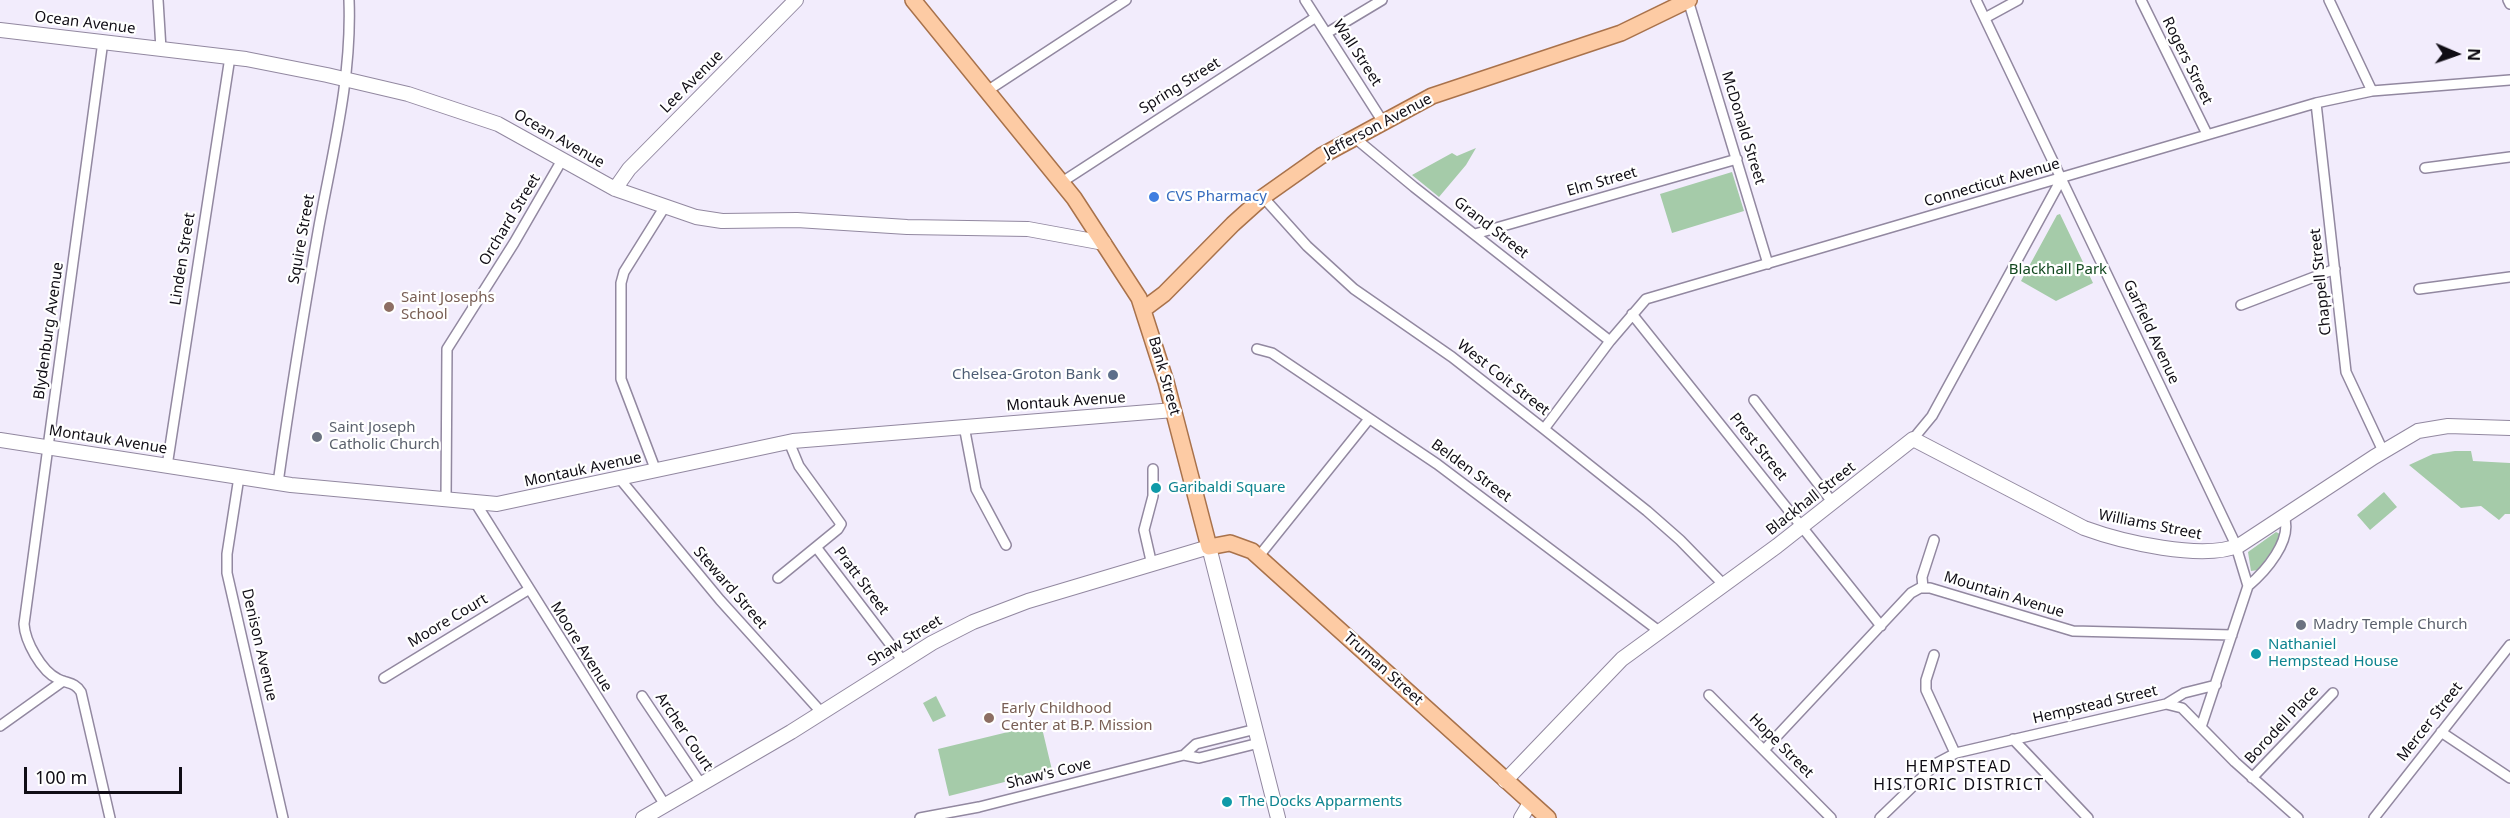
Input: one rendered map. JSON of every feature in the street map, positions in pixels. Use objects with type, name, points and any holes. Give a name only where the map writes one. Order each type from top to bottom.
[{"type":"main road","name":"Bank Street","points":[[913,0],[1062,182],[1104,243],[1144,309],[1174,410],[1209,547]]},
{"type":"main road","name":"Jefferson Avenue","points":[[1144,309],[1164,294],[1263,197],[1321,156],[1432,96],[1621,33],[1667,4],[1688,0]]},
{"type":"main road","name":"Truman Street","points":[[1209,547],[1238,544],[1259,556],[1505,782],[1548,818]]},
{"type":"street","points":[[158,0],[161,49]]},
{"type":"street","name":"Squire Street","points":[[278,483],[310,275],[347,79],[349,0]]},
{"type":"street","name":"Lee Avenue","points":[[615,189],[629,169],[796,0]]},
{"type":"street","points":[[987,91],[1126,0]]},
{"type":"street","name":"Wall Street","points":[[1305,0],[1383,122]]},
{"type":"street","points":[[1327,33],[1382,0]]},
{"type":"street","name":"McDonald Street","points":[[1688,0],[1768,264]]},
{"type":"street","name":"Garfield Avenue","points":[[1976,0],[2236,547],[2248,586]]},
{"type":"street","points":[[1985,18],[2018,0]]},
{"type":"street","name":"Rogers Street","points":[[2141,0],[2207,134]]},
{"type":"street","points":[[2329,0],[2372,91]]},
{"type":"street","points":[[2508,0],[2510,4]]},
{"type":"street","name":"Spring Street","points":[[1062,182],[1316,17]]},
{"type":"street","name":"Ocean Avenue","points":[[0,30],[230,57],[347,79],[482,117],[518,133],[615,189],[664,208],[712,220],[797,220],[907,227],[1008,228],[1104,243]]},
{"type":"street","name":"Blydenburg Avenue","points":[[103,41],[24,624],[30,646],[49,672],[63,681],[74,684],[81,692],[110,818]]},
{"type":"street","name":"Linden Street","points":[[167,466],[230,57]]},
{"type":"street","name":"Connecticut Avenue","points":[[1544,429],[1610,341],[1646,299],[2316,103],[2372,91],[2510,80]]},
{"type":"street","name":"Chappell Street","points":[[2316,103],[2346,372],[2383,451]]},
{"type":"street","name":"Grand Street","points":[[1355,138],[1396,173],[1610,341]]},
{"type":"street","points":[[2424,168],[2510,157]]},
{"type":"street","name":"Elm Street","points":[[1475,234],[1737,159]]},
{"type":"street","name":"Orchard Street","points":[[446,500],[447,349],[514,243],[562,160]]},
{"type":"street","name":"Blackhall Street","points":[[1505,782],[1611,670],[1802,527],[1913,439],[1932,416],[2062,178]]},
{"type":"street","name":"West Coit Street","points":[[1263,197],[1307,246],[1354,289],[1452,357],[1647,511],[1680,540],[1724,585]]},
{"type":"street","points":[[656,471],[621,379],[621,283],[624,272],[664,208]]},
{"type":"street","points":[[2241,305],[2335,269]]},
{"type":"street","points":[[2419,289],[2510,277]]},
{"type":"street","name":"Prest Street","points":[[1632,314],[1881,626]]},
{"type":"street","name":"Belden Street","points":[[1257,349],[1272,353],[1509,517],[1659,632]]},
{"type":"street","points":[[1754,399],[1833,503]]},
{"type":"street","name":"Montauk Avenue","points":[[0,440],[278,483],[446,500],[514,502],[789,442],[1174,410]]},
{"type":"street","points":[[1259,556],[1369,419]]},
{"type":"street","points":[[964,426],[976,489],[1006,545]]},
{"type":"street","name":"Williams Street","points":[[1913,439],[2096,532],[2195,552],[2214,553],[2236,547],[2383,451],[2427,428],[2448,426],[2510,428]]},
{"type":"street","points":[[778,578],[838,529],[840,522],[799,466],[789,442]]},
{"type":"street","points":[[1152,565],[1144,531],[1154,492],[1153,469]]},
{"type":"street","name":"Denison Avenue","points":[[238,477],[227,573],[283,818]]},
{"type":"street","name":"Steward Street","points":[[620,478],[720,600],[822,712]]},
{"type":"street","name":"Moore Avenue","points":[[475,502],[528,590],[665,805]]},
{"type":"street","points":[[2202,727],[2248,586],[2262,573],[2285,538],[2287,528],[2284,517]]},
{"type":"street","points":[[1923,588],[1922,577],[1934,540]]},
{"type":"street","name":"Pratt Street","points":[[816,547],[903,661]]},
{"type":"street","name":"Shaw Street","points":[[643,818],[952,632],[994,613],[1209,547]]},
{"type":"street","name":"Bank Street","points":[[1209,547],[1278,818]]},
{"type":"street","name":"Mountain Avenue","points":[[1764,750],[1911,593],[1923,588],[2073,631],[2232,635]]},
{"type":"street","name":"Moore Court","points":[[384,678],[528,590]]},
{"type":"street","name":"Mercer Street","points":[[2374,818],[2510,645]]},
{"type":"street","points":[[1934,655],[1926,680],[1926,690],[1955,753]]},
{"type":"street","points":[[0,726],[63,681]]},
{"type":"street","points":[[2166,704],[2184,693],[2216,685]]},
{"type":"street","name":"Borodell Place","points":[[2252,778],[2332,693]]},
{"type":"street","name":"Hope Street","points":[[1709,695],[1831,818]]},
{"type":"street","name":"Archer Court","points":[[642,696],[701,784]]},
{"type":"street","name":"Hempstead Street","points":[[1886,816],[1937,763],[1955,753],[2166,704],[2182,708],[2252,778],[2297,817]]},
{"type":"street","name":"Shaw's Cove","points":[[920,818],[979,807],[1184,755],[1196,744],[1256,729]]},
{"type":"street","points":[[2441,732],[2510,778]]},
{"type":"street","points":[[2013,739],[2088,818]]},
{"type":"street","name":"Shaw's Cove","points":[[1184,755],[1196,759],[1259,744]]},
{"type":"street","points":[[1521,818],[1530,803]]},
{"type":"green space","points":[[1476,148],[1466,165],[1439,197],[1412,175],[1452,153],[1457,156]]},
{"type":"green space","points":[[1732,172],[1744,211],[1672,233],[1660,194]]},
{"type":"green space","name":"Blackhall Park","points":[[2060,214],[2093,283],[2056,301],[2021,281],[2057,215]]},
{"type":"green space","points":[[2471,451],[2473,461],[2510,463],[2510,514],[2505,514],[2499,520],[2481,506],[2461,508],[2409,465],[2433,454]]},
{"type":"green space","points":[[2384,492],[2397,507],[2370,530],[2357,515]]},
{"type":"green space","points":[[2276,532],[2280,534],[2280,540],[2258,570],[2251,571],[2248,552]]},
{"type":"green space","points":[[936,696],[946,716],[933,722],[923,703]]},
{"type":"green space","points":[[1041,724],[1052,770],[949,796],[938,749]]},
{"type":"place","name":"CVS Pharmacy","points":[[1154,197]]},
{"type":"place","name":"Saint Josephs School","points":[[389,307]]},
{"type":"place","name":"Chelsea-Groton Bank","points":[[1113,375]]},
{"type":"place","name":"Saint Joseph Catholic Church","points":[[317,437]]},
{"type":"place","name":"Garibaldi Square","points":[[1156,488]]},
{"type":"place","name":"Madry Temple Church","points":[[2301,625]]},
{"type":"place","name":"Nathaniel Hempstead House","points":[[2256,654]]},
{"type":"place","name":"Early Childhood Center at B.P. Mission","points":[[989,718]]},
{"type":"place","name":"The Docks Apparments","points":[[1227,802]]},
{"type":"district","name":"HEMPSTEAD HISTORIC DISTRICT","points":[[1959,776]]}]
